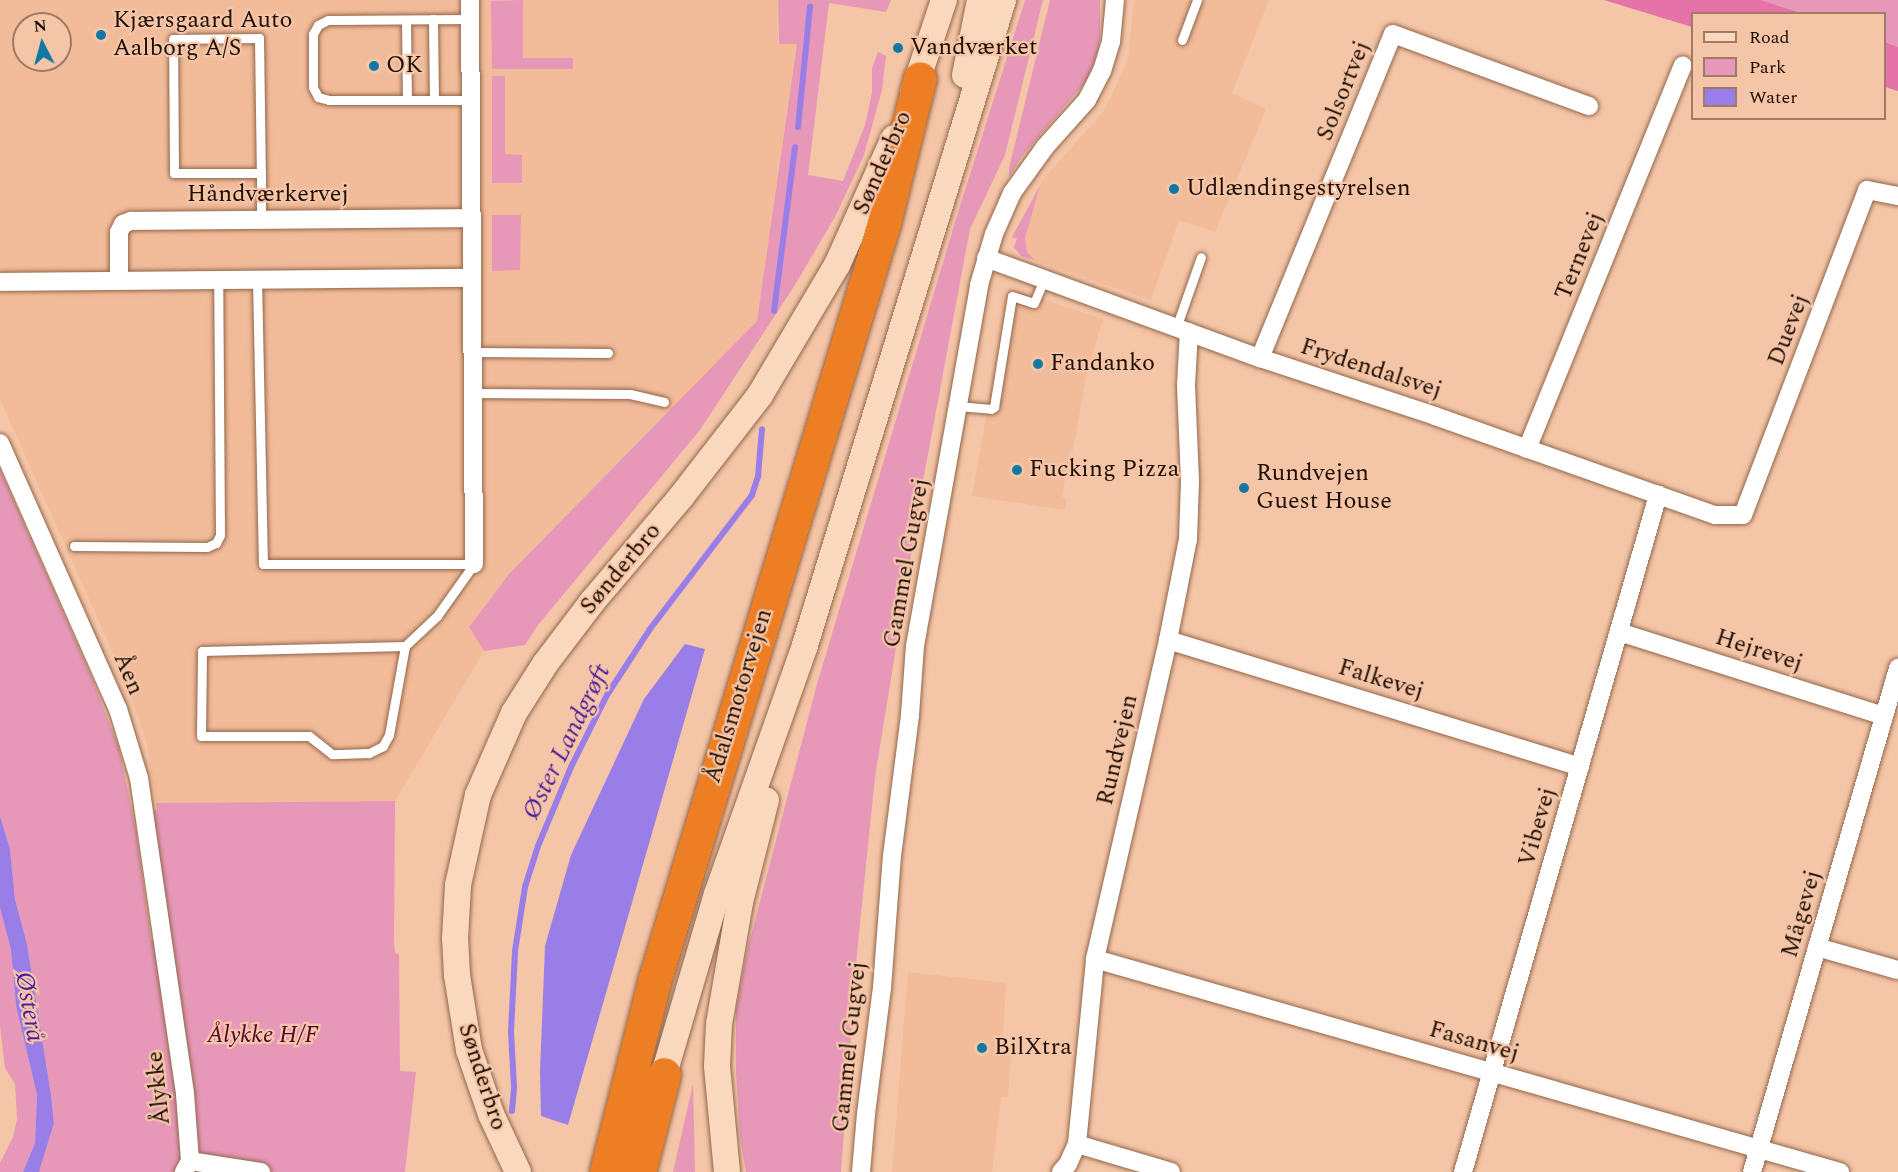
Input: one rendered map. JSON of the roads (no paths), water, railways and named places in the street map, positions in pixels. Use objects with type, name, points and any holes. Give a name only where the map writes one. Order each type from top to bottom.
[{"type":"highway","name":"Ådalsmotorvejen","points":[[606,1172],[654,982],[884,223],[920,78]]},
{"type":"highway","points":[[639,1172],[664,1074]]},
{"type":"street","points":[[471,0],[474,564]]},
{"type":"street","name":"Sønderbro","points":[[518,1172],[490,1114],[468,1050],[455,939],[458,885],[478,795],[514,713],[545,664],[592,602],[681,497],[760,395],[837,265],[920,78],[944,0]]},
{"type":"street","points":[[936,219],[980,0]]},
{"type":"street","points":[[664,1074],[717,894],[805,645],[1003,0]]},
{"type":"street","name":"Gammel Gugvej","points":[[861,1172],[882,988],[892,856],[910,715],[915,646],[986,258],[1003,212],[1022,178],[1088,100],[1102,71],[1112,42],[1116,0]]},
{"type":"street","name":"Solsortvej","points":[[1260,358],[1393,34],[1589,106]]},
{"type":"street","name":"Ternevej","points":[[1527,449],[1684,78]]},
{"type":"street","name":"Duevej","points":[[1743,515],[1867,190],[1898,196]]},
{"type":"street","name":"Håndværkervej","points":[[119,280],[119,232],[123,224],[130,221],[472,218]]},
{"type":"street","name":"Frydendalsvej","points":[[986,258],[1260,358],[1715,515],[1743,515]]},
{"type":"street","points":[[0,282],[472,278]]},
{"type":"street","name":"Rundvejen","points":[[1061,1172],[1068,1164],[1077,1144],[1095,958],[1168,640],[1188,539],[1190,481],[1182,330]]},
{"type":"street","name":"Åen","points":[[0,443],[118,709],[139,778],[163,938]]},
{"type":"street","name":"Vibevej","points":[[1462,1172],[1658,495]]},
{"type":"street","name":"Hejrevej","points":[[1619,632],[1884,716]]},
{"type":"street","name":"Falkevej","points":[[1168,640],[1580,767]]},
{"type":"street","points":[[727,1172],[717,1066],[725,976],[740,902],[805,645]]},
{"type":"street","name":"Mågevej","points":[[1752,1172],[1898,668]]},
{"type":"street","name":"Ålykke","points":[[163,938],[185,1094],[187,1167],[261,1172]]},
{"type":"street","points":[[1817,948],[1898,970]]},
{"type":"street","name":"Fasanvej","points":[[1095,958],[1840,1172]]},
{"type":"street","points":[[1077,1144],[1171,1172]]},
{"type":"lane","points":[[1182,40],[1197,0]]},
{"type":"lane","points":[[433,19],[434,100]]},
{"type":"lane","points":[[471,19],[328,20],[318,25],[313,34],[313,87],[318,97],[329,100],[471,100]]},
{"type":"lane","points":[[406,20],[407,100]]},
{"type":"lane","points":[[261,173],[174,173],[173,39],[259,39],[261,173],[261,219]]},
{"type":"lane","points":[[1182,330],[1201,257]]},
{"type":"lane","points":[[74,546],[207,547],[216,543],[220,535],[218,279]]},
{"type":"lane","points":[[257,279],[263,564],[474,564]]},
{"type":"lane","points":[[958,406],[994,407],[1012,296],[1034,303],[1044,280]]},
{"type":"lane","points":[[473,352],[608,353]]},
{"type":"lane","points":[[473,393],[630,394],[664,402]]},
{"type":"lane","points":[[405,646],[202,651],[201,736],[309,736],[332,754],[369,753],[383,746],[389,735],[405,646],[437,615],[474,564]]},
{"type":"water","points":[[685,644],[705,649],[568,1125],[541,1116],[540,1072],[545,946],[571,855],[644,699]]},
{"type":"water","name":"Østerå","points":[[0,816],[10,849],[15,899],[27,944],[51,1095],[54,1123],[39,1172],[23,1172],[35,1143],[37,1095],[16,1006],[11,950],[0,908]]},
{"type":"waterway","name":"Øster Landgrøft","points":[[798,127],[810,7]]},
{"type":"waterway","name":"Øster Landgrøft","points":[[774,311],[795,147]]},
{"type":"waterway","name":"Øster Landgrøft","points":[[512,1111],[514,1087],[511,1031],[515,951],[525,887],[538,846],[571,767],[607,695],[650,629],[752,495],[758,476],[762,429]]},
{"type":"place","name":"Kjærsgaard Auto Aalborg A/S","points":[[101,35]]},
{"type":"place","name":"Vandværket","points":[[898,48]]},
{"type":"place","name":"OK","points":[[374,66]]},
{"type":"place","name":"Udlændingestyrelsen","points":[[1174,189]]},
{"type":"place","name":"Fandanko","points":[[1038,364]]},
{"type":"place","name":"Fucking Pizza","points":[[1017,470]]},
{"type":"place","name":"Rundvejen Guest House","points":[[1244,488]]},
{"type":"place","name":"BilXtra","points":[[982,1048]]},
{"type":"park label","name":"Ålykke H/F","points":[[263,1036]]}]
